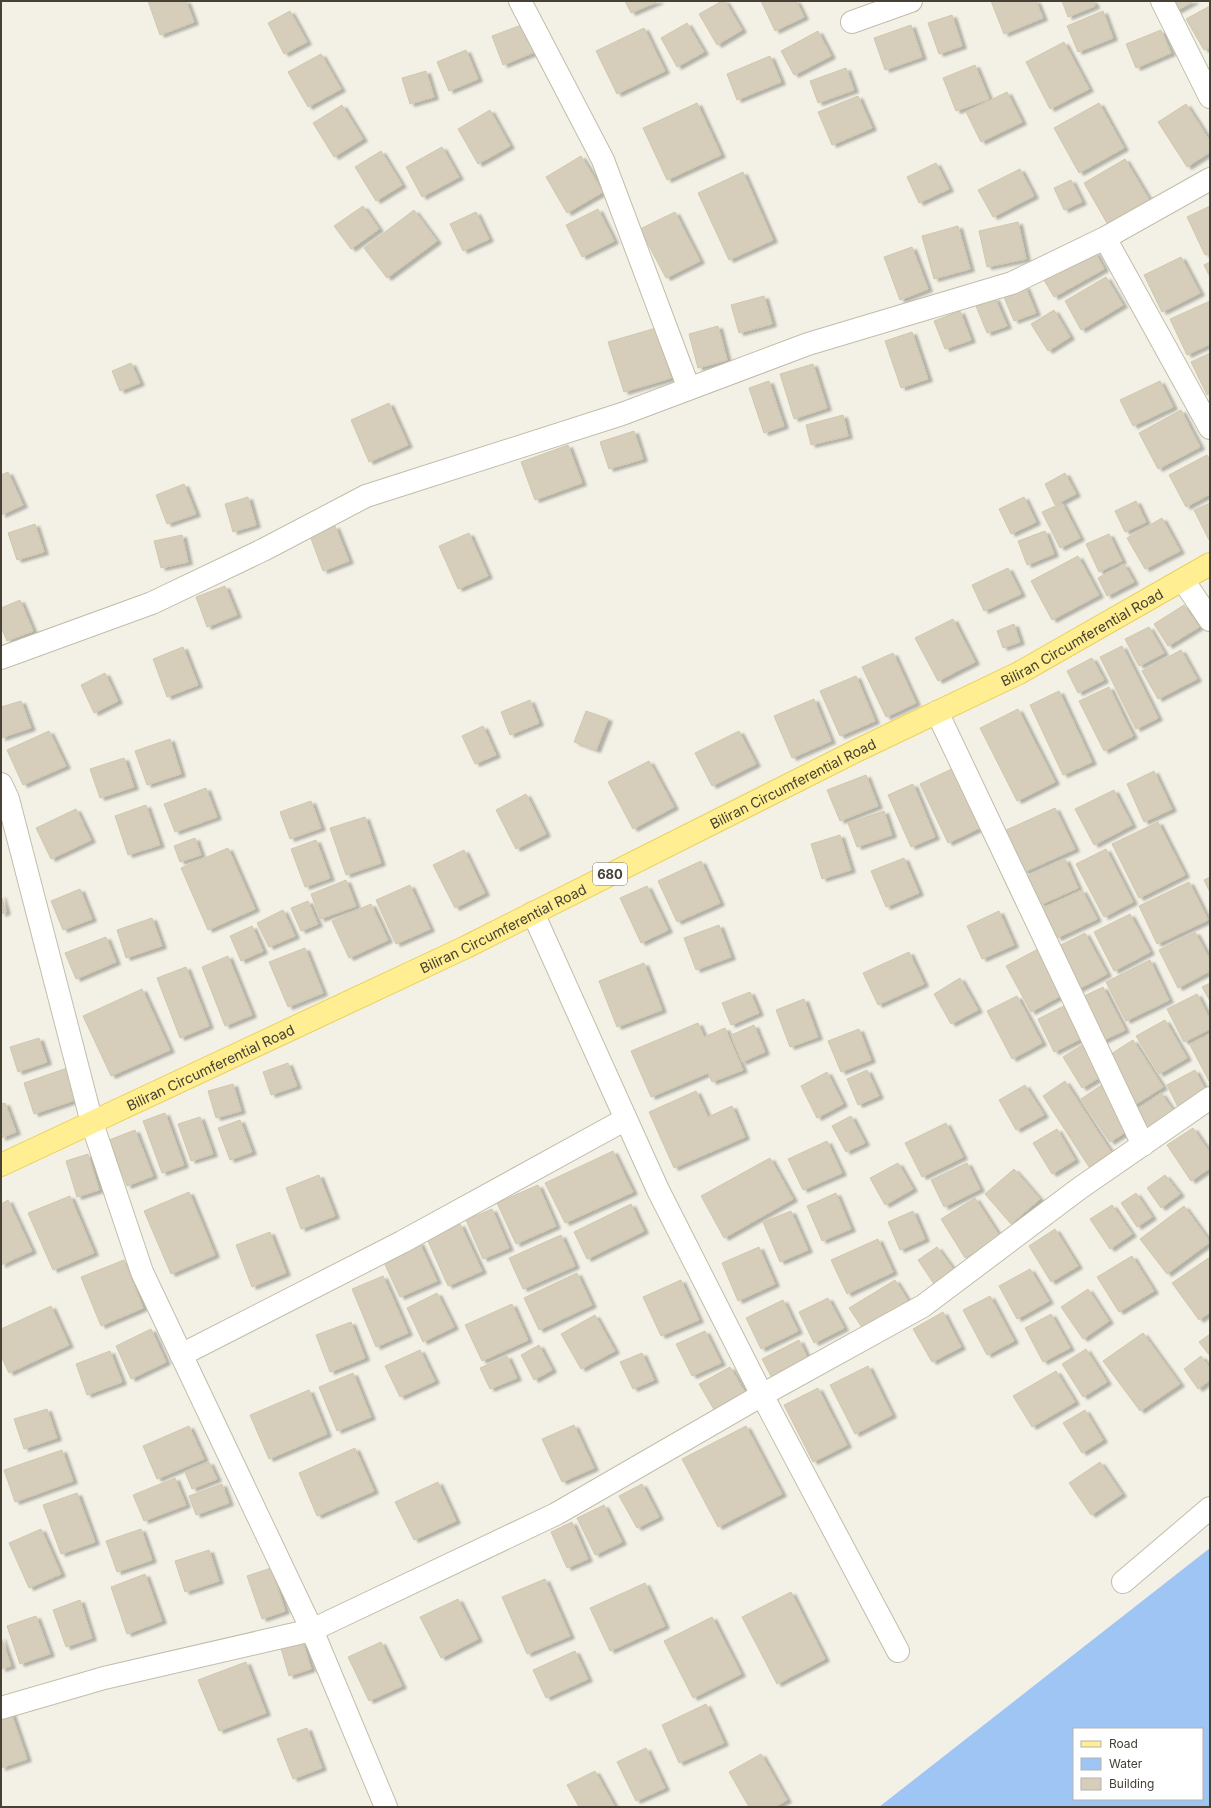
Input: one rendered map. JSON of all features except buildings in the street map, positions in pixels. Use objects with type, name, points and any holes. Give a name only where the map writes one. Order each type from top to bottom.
[{"type":"main road","name":"Biliran Circumferential Road","points":[[1,1165],[466,947],[856,751],[1019,674],[1210,564]]},
{"type":"street","points":[[520,1],[603,160],[689,389]]},
{"type":"street","points":[[852,22],[911,1]]},
{"type":"street","points":[[1162,1],[1210,97]]},
{"type":"street","points":[[1,658],[152,603],[263,550],[366,496],[622,414],[808,344],[1012,283],[1105,238],[1210,179]]},
{"type":"street","points":[[1105,238],[1210,428]]},
{"type":"street","points":[[1183,580],[1210,620]]},
{"type":"street","points":[[937,712],[1143,1145]]},
{"type":"street","points":[[1,784],[8,799],[92,1123],[142,1272],[312,1630],[386,1807]]},
{"type":"street","points":[[533,913],[658,1190],[762,1395],[898,1651]]},
{"type":"street","points":[[1,1708],[104,1678],[312,1630],[556,1514],[762,1395],[923,1306],[1080,1188],[1210,1098]]},
{"type":"street","points":[[181,1355],[402,1242],[626,1119]]},
{"type":"street","points":[[1123,1582],[1210,1508]]},
{"type":"water","points":[[1210,1548],[1210,1807],[879,1807]]}]
